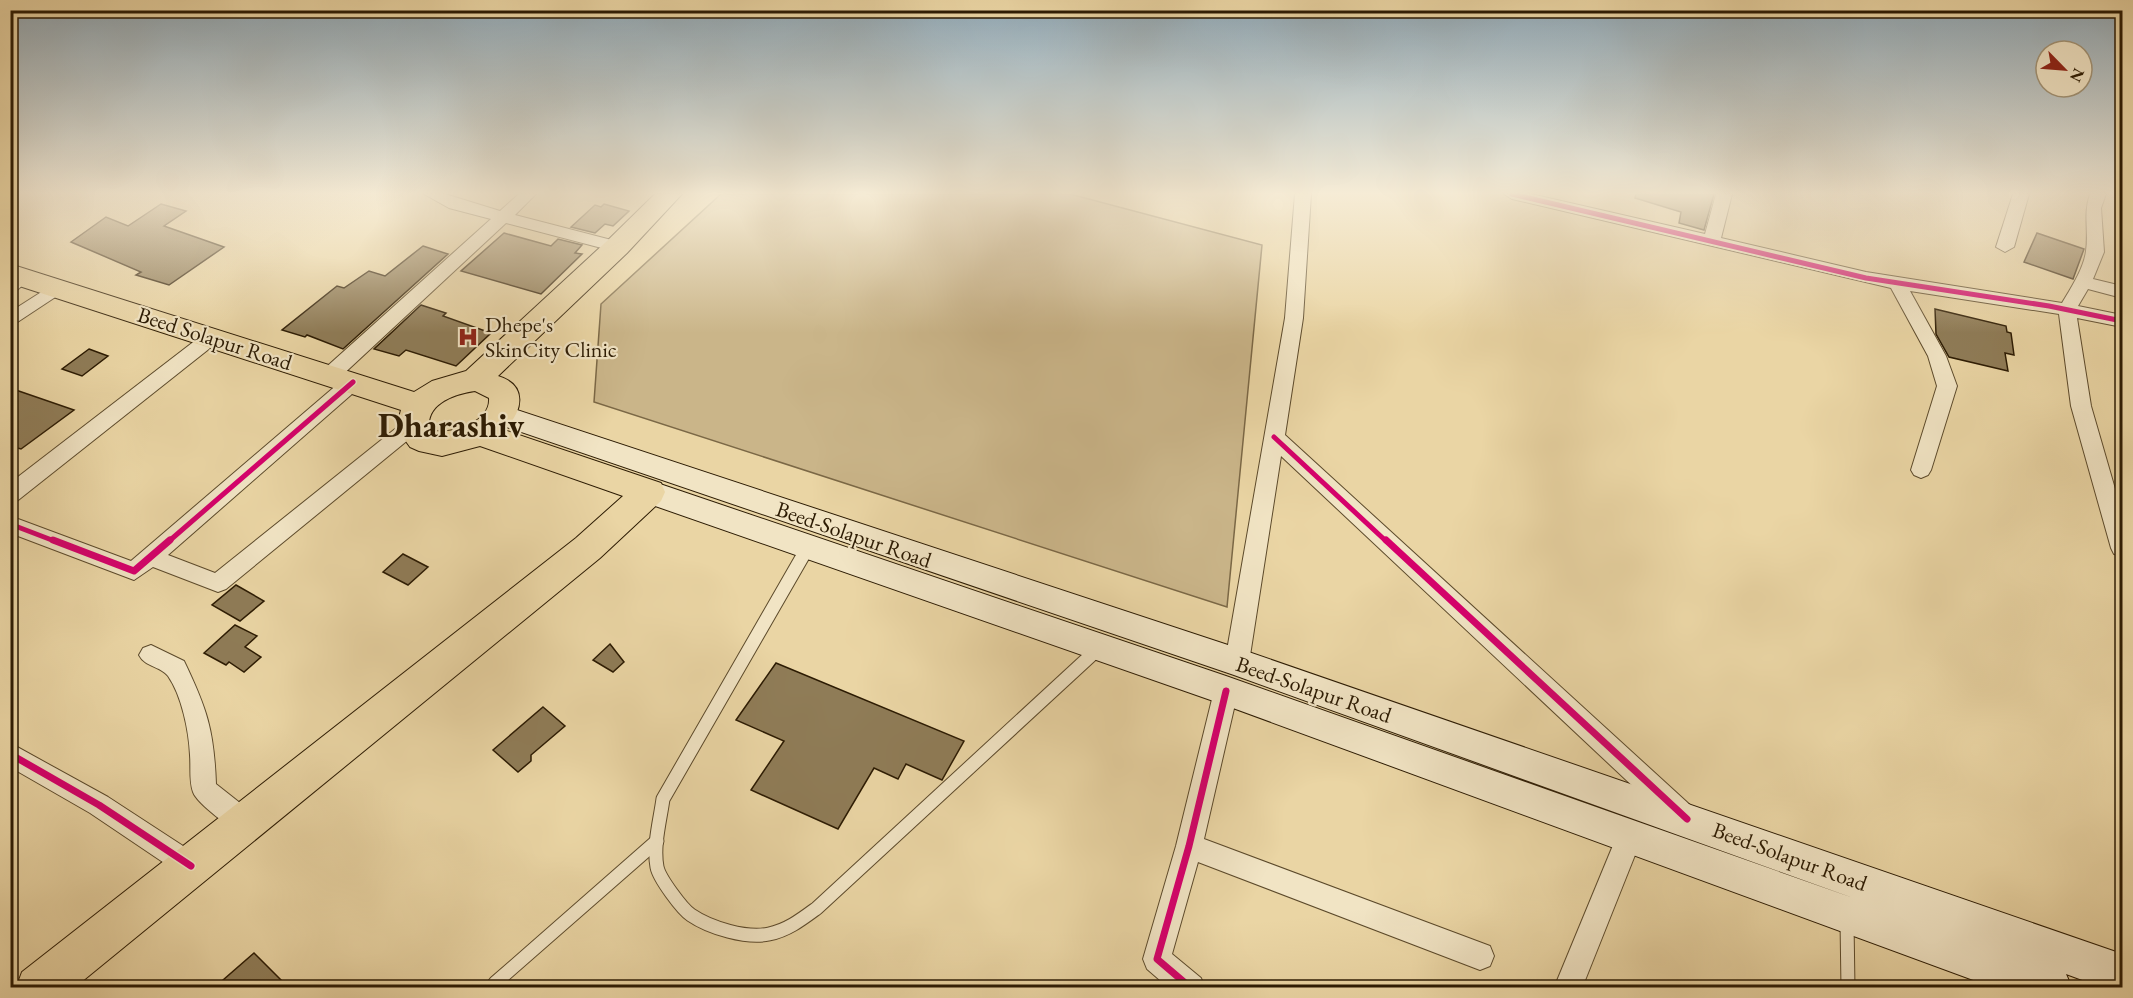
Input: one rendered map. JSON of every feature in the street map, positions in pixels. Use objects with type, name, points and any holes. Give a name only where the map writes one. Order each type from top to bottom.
[{"type":"main road","points":[[488,404],[623,241]]},
{"type":"main road","points":[[488,404],[635,241]]},
{"type":"main road","name":"Beed Solapur Road","points":[[15,279],[57,288],[341,378],[416,416],[417,436],[438,444],[453,444],[488,404]]},
{"type":"main road","points":[[38,987],[588,548],[649,492],[488,404],[444,387],[416,416]]},
{"type":"main road","name":"Beed-Solapur Road","points":[[488,404],[1231,677],[1630,835],[2052,987]]},
{"type":"main road","name":"Beed-Solapur Road","points":[[649,492],[1099,648],[1231,677],[1687,819],[2122,974]]},
{"type":"street","points":[[10,524],[134,572],[341,378],[480,241]]},
{"type":"street","points":[[592,241],[617,247]]},
{"type":"street","points":[[1191,987],[1157,959],[1189,846],[1231,677],[1294,318],[1300,241]]},
{"type":"street","points":[[1712,241],[1866,278],[2067,309],[2122,321]]},
{"type":"street","points":[[2005,247],[2007,241]]},
{"type":"street","points":[[2094,241],[2095,252],[2083,282],[2067,309],[2081,406],[2122,548]]},
{"type":"street","points":[[1897,282],[1937,356],[1947,386],[1921,470]]},
{"type":"street","points":[[2083,282],[2122,292]]},
{"type":"street","points":[[10,321],[57,288]]},
{"type":"street","points":[[10,495],[212,337]]},
{"type":"street","points":[[150,557],[218,583],[416,416]]},
{"type":"street","points":[[1274,437],[1687,819]]},
{"type":"street","points":[[151,655],[176,668],[197,716],[202,742],[204,789],[245,823]]},
{"type":"street","points":[[10,754],[99,805],[191,866]]},
{"type":"street","points":[[1568,987],[1630,835]]},
{"type":"street","points":[[1189,846],[1480,956]]},
{"type":"lane","points":[[808,547],[663,799],[657,841],[657,869],[670,891],[690,915],[743,936],[769,934],[798,923],[1099,648]]},
{"type":"lane","points":[[495,983],[657,841]]},
{"type":"lane","points":[[1847,913],[1848,987]]},
{"type":"shaded area","points":[[670,241],[1245,241],[1262,245],[1227,607],[594,402],[601,304]]},
{"type":"building","points":[[206,241],[224,247],[169,285],[136,275],[141,272],[71,242]]},
{"type":"building","points":[[495,241],[531,241],[551,246],[556,241],[564,241],[582,245],[575,253],[582,254],[541,294],[461,271]]},
{"type":"building","points":[[2034,241],[2059,241],[2084,249],[2073,279],[2024,262]]},
{"type":"building","points":[[423,246],[448,254],[343,349],[307,335],[305,337],[282,330],[337,286],[344,288],[369,271],[385,276]]},
{"type":"building","points":[[421,305],[446,313],[443,316],[491,333],[456,366],[406,350],[399,356],[374,349]]},
{"type":"building","points":[[1935,309],[2006,326],[2007,332],[2011,333],[2014,355],[2005,353],[2008,371],[1949,357],[1936,334]]},
{"type":"building","points":[[89,349],[108,356],[82,376],[62,369]]},
{"type":"building","points":[[10,388],[74,410],[21,449],[10,446]]},
{"type":"building","points":[[403,554],[428,567],[408,585],[383,572]]},
{"type":"building","points":[[236,585],[264,601],[240,621],[212,605]]},
{"type":"building","points":[[235,625],[257,636],[245,647],[261,657],[244,672],[229,662],[226,665],[204,653]]},
{"type":"building","points":[[610,644],[624,662],[613,672],[593,660]]},
{"type":"building","points":[[776,663],[964,741],[942,780],[906,764],[898,779],[874,768],[838,829],[751,790],[784,741],[736,720]]},
{"type":"building","points":[[543,707],[565,726],[531,755],[531,761],[518,772],[493,750]]},
{"type":"building","points":[[254,953],[288,987],[215,987]]},
{"type":"cycle path","points":[[1708,241],[1866,278],[2049,306],[2122,321]]},
{"type":"cycle path","points":[[10,524],[134,571],[353,382]]},
{"type":"cycle path","points":[[1274,437],[1687,819]]},
{"type":"cycle path","points":[[1191,988],[1157,959],[1189,846],[1226,691]]},
{"type":"cycle path","points":[[10,754],[99,805],[191,866]]},
{"type":"place","name":"Dhepe's SkinCity Clinic","points":[[468,337]]},
{"type":"district","name":"Dharashiv","points":[[451,425]]}]
